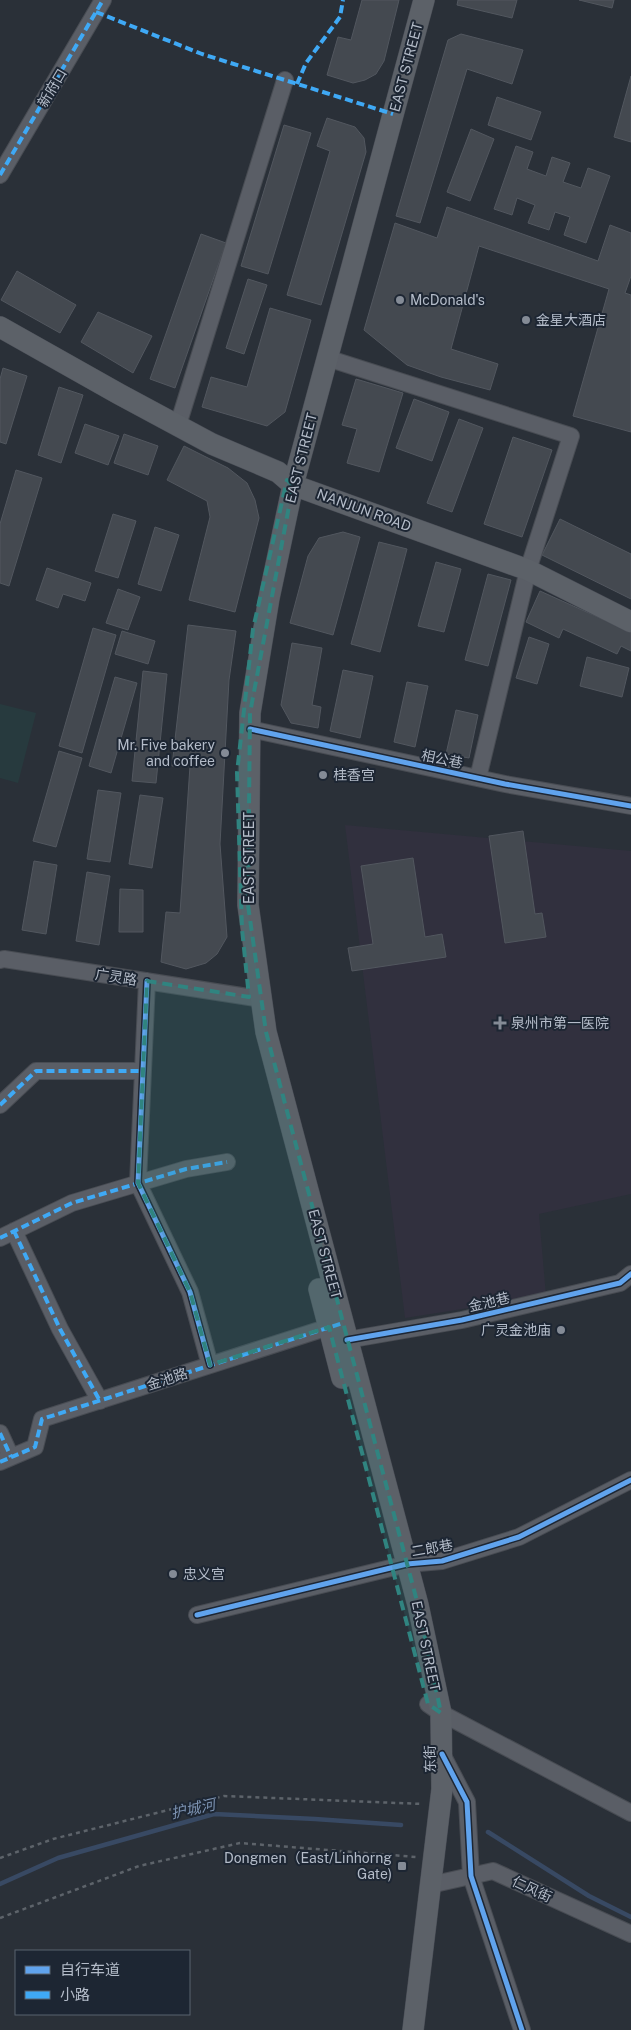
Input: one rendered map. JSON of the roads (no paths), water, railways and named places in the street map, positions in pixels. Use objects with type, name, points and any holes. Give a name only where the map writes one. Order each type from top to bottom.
[{"type":"main road","name":"EAST STREET","points":[[401,2030],[420,1857],[430,1788],[434,1709],[266,1032],[255,998],[242,929],[237,773],[253,629],[290,482],[327,358],[424,0]]},
{"type":"main road","name":"NANJUN ROAD","points":[[0,327],[212,444],[278,472],[290,482],[528,570],[631,622]]},
{"type":"main road","name":"EAST STREET","points":[[255,998],[248,905],[250,713],[290,482]]},
{"type":"main road","name":"东街","points":[[413,2030],[442,1789],[442,1754],[434,1709]]},
{"type":"street","name":"新府口","points":[[0,176],[103,0]]},
{"type":"street","points":[[178,425],[285,80]]},
{"type":"street","points":[[327,358],[571,436],[528,570],[478,778]]},
{"type":"street","name":"相公巷","points":[[250,729],[478,778],[631,806]]},
{"type":"street","name":"广灵路","points":[[0,960],[4,959],[255,998]]},
{"type":"street","points":[[146,981],[138,1183],[190,1292],[210,1365]]},
{"type":"street","points":[[0,1105],[36,1071],[143,1071]]},
{"type":"street","points":[[100,1401],[7,1234],[72,1203],[186,1169],[227,1162]]},
{"type":"street","name":"金池巷","points":[[340,1330],[462,1320],[620,1283],[631,1274]]},
{"type":"street","name":"金池路","points":[[6,1460],[35,1447],[42,1419],[210,1365],[340,1330]]},
{"type":"street","points":[[0,1433],[6,1460]]},
{"type":"street","name":"二郎巷","points":[[197,1615],[400,1566],[442,1560],[519,1537],[631,1480]]},
{"type":"street","points":[[434,1709],[631,1813]]},
{"type":"street","points":[[442,1754],[467,1802],[471,1876],[522,2030]]},
{"type":"street","name":"仁风街","points":[[430,1885],[493,1871],[631,1934]]},
{"type":"waterway","name":"护城河","points":[[0,1884],[58,1858],[214,1814],[401,1825]]},
{"type":"waterway","name":"护城河","points":[[488,1832],[589,1896],[631,1917]]},
{"type":"place","name":"McDonald's","points":[[400,300]]},
{"type":"place","name":"金星大酒店","points":[[526,320]]},
{"type":"place","name":"Mr. Five bakery and coffee","points":[[225,753]]},
{"type":"place","name":"桂香宫","points":[[323,775]]},
{"type":"place","name":"泉州市第一医院","points":[[500,1023]]},
{"type":"place","name":"广灵金池庙","points":[[561,1330]]},
{"type":"place","name":"忠义宫","points":[[173,1574]]},
{"type":"place","name":"Dongmen（East/Linhorng Gate)","points":[[402,1866]]}]
